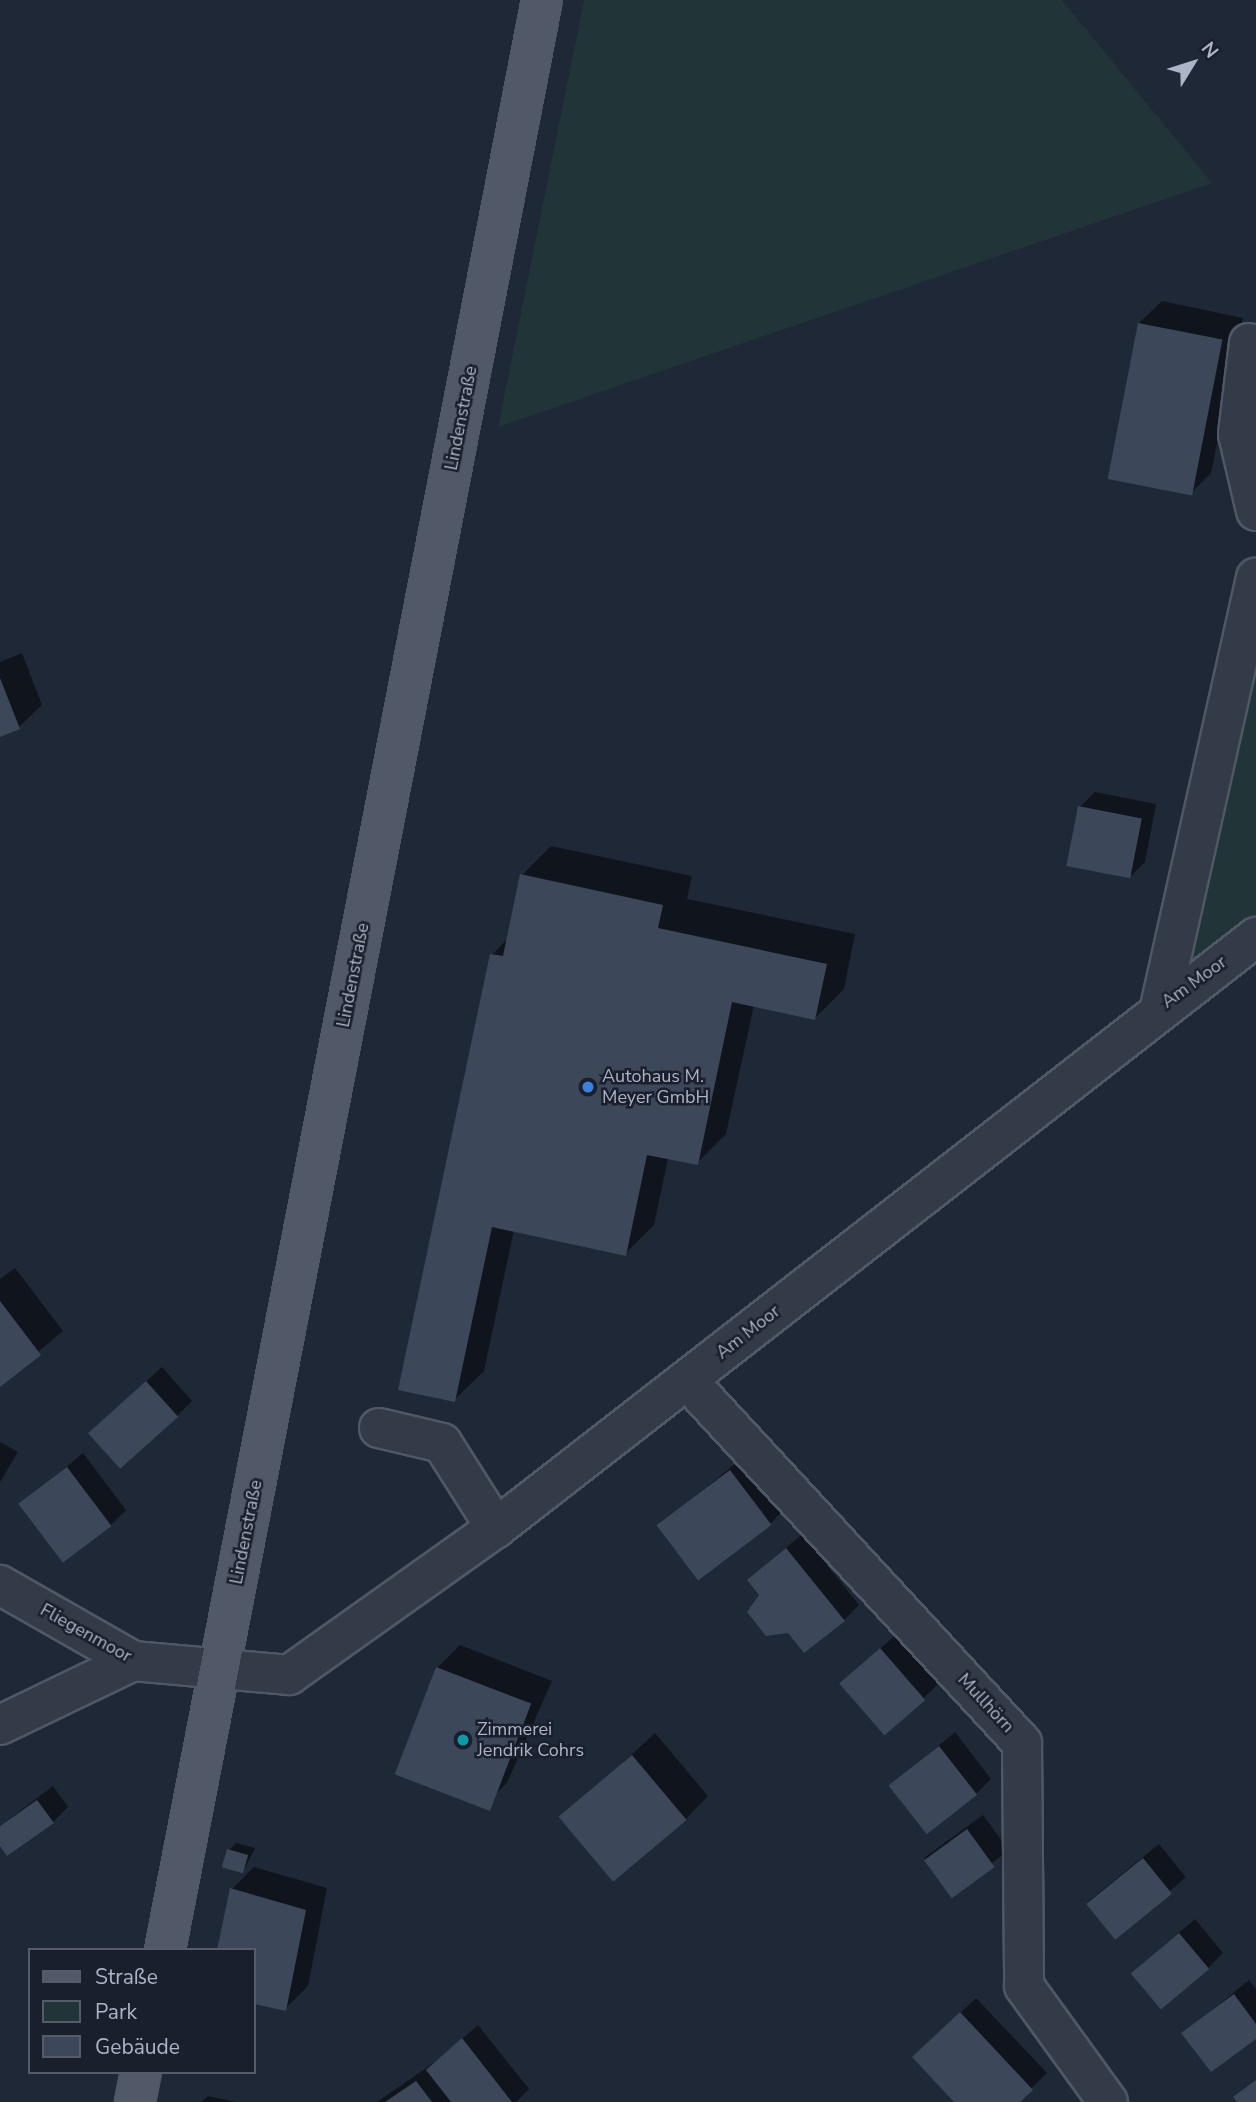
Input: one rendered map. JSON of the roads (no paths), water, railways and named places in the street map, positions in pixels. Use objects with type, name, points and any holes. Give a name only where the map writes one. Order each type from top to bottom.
[{"type":"main road","name":"Lindenstraße","points":[[165,1948],[542,0]]},
{"type":"main road","points":[[135,2102],[141,2074]]},
{"type":"street","points":[[1249,343],[1238,434],[1256,511]]},
{"type":"street","points":[[1160,1007],[1256,578]]},
{"type":"street","name":"Am Moor","points":[[219,1669],[289,1675],[496,1528],[1160,1007],[1256,937]]},
{"type":"street","name":"Mullhörn","points":[[687,1380],[1022,1743],[1024,1986],[1108,2102]]},
{"type":"street","points":[[379,1428],[442,1443],[496,1528]]},
{"type":"street","name":"Fliegenmoor","points":[[0,1585],[133,1661],[219,1669]]},
{"type":"street","points":[[0,1725],[133,1661]]},
{"type":"place","name":"Autohaus M. Meyer GmbH","points":[[588,1087]]},
{"type":"place","name":"Zimmerei Jendrik Cohrs","points":[[463,1740]]}]
